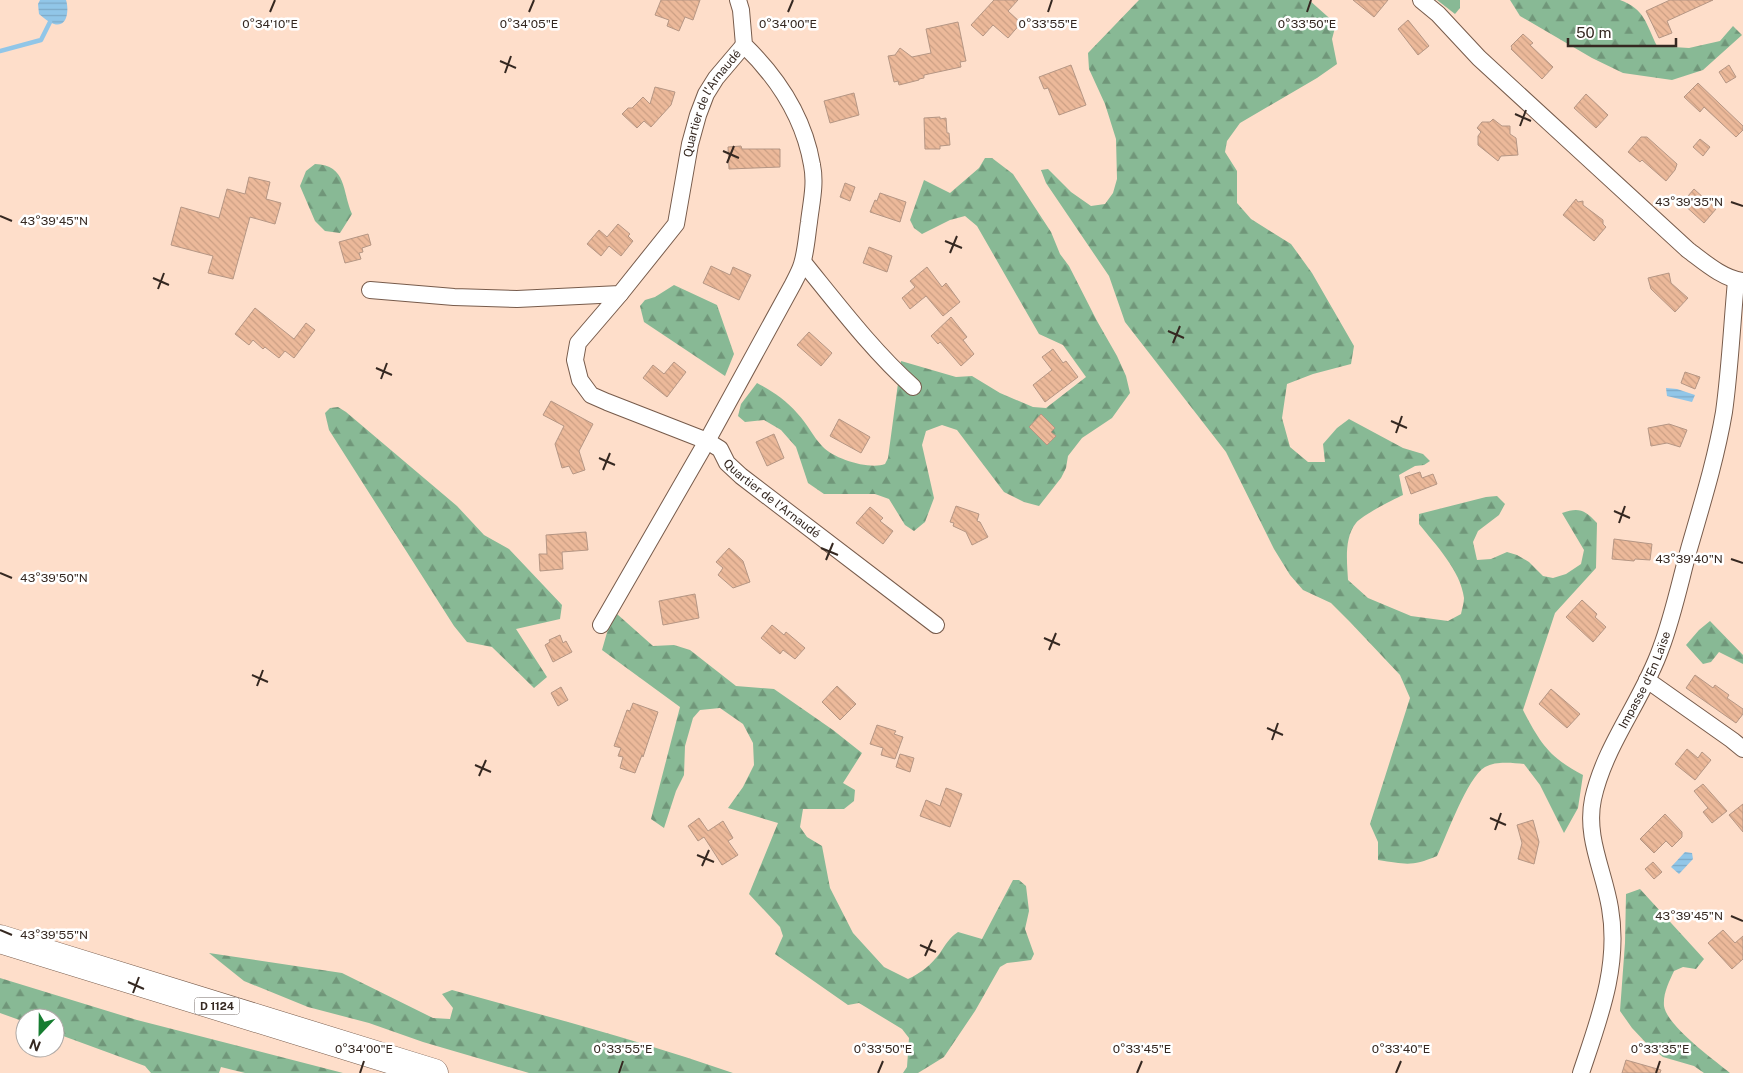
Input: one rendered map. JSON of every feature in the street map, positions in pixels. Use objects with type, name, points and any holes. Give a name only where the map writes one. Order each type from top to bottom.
[{"type":"highway","name":"D 1124","points":[[0,939],[434,1073]]},
{"type":"street","name":"Quartier de l'Arnaudé","points":[[602,625],[707,441],[788,293],[802,262],[813,190],[813,166],[802,127],[790,102],[763,64],[744,45],[741,10],[738,0]]},
{"type":"street","points":[[1421,0],[1438,14],[1478,58],[1688,250],[1711,267],[1739,281]]},
{"type":"street","name":"Quartier de l'Arnaudé","points":[[744,45],[716,78],[706,94],[698,115],[690,144],[676,224],[578,343],[575,360],[580,380],[591,395],[707,441],[720,450],[727,463],[741,476],[936,625]]},
{"type":"street","points":[[802,262],[892,369],[913,387]]},
{"type":"street","name":"Impasse d'En Laïse","points":[[1581,1073],[1604,1004],[1610,979],[1612,955],[1613,930],[1610,907],[1594,845],[1590,821],[1593,800],[1599,777],[1608,755],[1661,649],[1716,454],[1724,411],[1739,281]]},
{"type":"street","points":[[370,290],[454,297],[517,299],[620,294]]},
{"type":"street","points":[[1647,680],[1732,740],[1743,750]]},
{"type":"green space","points":[[1139,0],[1309,0],[1336,24],[1332,39],[1337,64],[1317,78],[1240,123],[1227,141],[1225,152],[1237,171],[1237,203],[1251,219],[1291,244],[1312,273],[1354,346],[1351,364],[1313,374],[1287,384],[1282,418],[1290,447],[1308,462],[1325,462],[1323,444],[1337,428],[1349,419],[1403,448],[1423,454],[1430,461],[1424,465],[1415,466],[1399,475],[1403,495],[1371,512],[1356,523],[1348,543],[1348,580],[1368,598],[1411,616],[1448,621],[1461,614],[1464,598],[1462,588],[1453,568],[1419,524],[1419,514],[1497,496],[1505,504],[1499,515],[1478,531],[1473,542],[1477,560],[1491,559],[1507,552],[1529,562],[1543,576],[1553,578],[1566,574],[1581,564],[1584,550],[1562,513],[1573,510],[1581,511],[1589,515],[1597,523],[1596,568],[1555,613],[1523,710],[1541,741],[1554,756],[1583,775],[1578,808],[1564,833],[1540,785],[1524,764],[1494,764],[1485,767],[1471,783],[1437,856],[1421,862],[1408,864],[1378,860],[1378,842],[1370,824],[1410,698],[1400,675],[1331,603],[1303,590],[1290,575],[1274,549],[1226,452],[1125,322],[1109,276],[1046,183],[1041,170],[1048,169],[1071,192],[1091,206],[1105,204],[1113,193],[1117,179],[1116,139],[1105,104],[1089,69],[1088,53]]},
{"type":"green space","points":[[1437,0],[1460,0],[1460,8],[1455,14]]},
{"type":"green space","points":[[1510,0],[1620,0],[1640,13],[1657,46],[1689,48],[1720,41],[1733,26],[1742,35],[1703,70],[1672,80],[1623,73],[1592,58],[1520,16]]},
{"type":"green space","points":[[985,158],[992,158],[1013,174],[1051,232],[1060,254],[1069,266],[1117,356],[1126,376],[1130,393],[1112,418],[1082,438],[1068,456],[1066,468],[1061,478],[1039,506],[1024,502],[1004,492],[957,430],[942,425],[926,431],[922,445],[934,498],[925,522],[914,531],[905,525],[889,499],[875,494],[824,494],[808,483],[796,447],[781,430],[764,420],[745,422],[738,416],[741,404],[757,383],[788,404],[801,417],[819,443],[828,451],[843,459],[871,466],[885,464],[888,458],[901,361],[956,377],[972,376],[1000,393],[1033,407],[1046,408],[1086,377],[1063,345],[1039,334],[977,226],[965,216],[950,220],[922,234],[914,228],[910,220],[924,180],[950,193],[979,168]]},
{"type":"green space","points":[[315,164],[325,165],[333,169],[342,181],[352,214],[340,233],[325,231],[315,221],[300,186],[306,171]]},
{"type":"green space","points":[[674,285],[717,305],[734,354],[725,376],[644,322],[640,306],[645,300],[655,297]]},
{"type":"green space","points":[[338,407],[457,506],[484,535],[509,549],[562,605],[560,619],[516,629],[547,677],[534,688],[492,647],[467,642],[454,626],[329,430],[325,413],[330,408]]},
{"type":"green space","points":[[617,614],[653,646],[674,645],[690,650],[736,686],[774,689],[833,730],[862,753],[843,783],[855,790],[854,801],[844,809],[803,809],[800,827],[807,837],[822,846],[830,888],[853,933],[884,967],[908,979],[929,965],[958,932],[982,939],[1013,880],[1019,880],[1026,886],[1029,911],[1025,929],[1034,954],[1031,960],[1007,963],[1000,967],[975,1011],[944,1057],[918,1073],[903,1073],[907,1067],[909,1038],[902,1029],[859,1003],[848,1005],[775,954],[783,936],[780,927],[749,894],[778,823],[728,808],[743,787],[754,765],[753,743],[743,724],[720,708],[700,710],[693,718],[685,746],[684,775],[676,791],[664,828],[651,819],[680,707],[602,650],[608,629]]},
{"type":"green space","points":[[1710,621],[1743,655],[1743,664],[1719,652],[1711,662],[1703,664],[1686,645]]},
{"type":"green space","points":[[1640,889],[1704,959],[1696,969],[1683,967],[1674,971],[1664,997],[1664,1006],[1667,1014],[1673,1023],[1692,1042],[1730,1073],[1704,1073],[1694,1066],[1663,1057],[1632,1028],[1620,1011],[1625,943],[1626,894]]},
{"type":"green space","points":[[209,953],[342,973],[433,1018],[450,1019],[453,1008],[442,994],[452,990],[558,1019],[733,1073],[529,1073],[423,1042],[369,1023],[308,1007],[244,981]]},
{"type":"green space","points":[[0,978],[137,1020],[343,1073],[245,1073],[221,1067],[219,1073],[151,1073],[145,1066],[65,1037],[65,1008],[15,1008],[15,1018],[0,1013]]},
{"type":"water","points":[[40,0],[66,0],[67,13],[65,21],[54,24],[39,14],[38,4]]},
{"type":"water","points":[[1666,388],[1677,389],[1695,395],[1692,402],[1667,396]]},
{"type":"water","points":[[1685,852],[1692,853],[1693,859],[1679,874],[1671,867]]},
{"type":"building","points":[[661,0],[700,0],[693,20],[685,17],[679,31],[667,26],[669,20],[655,15]]},
{"type":"building","points":[[994,0],[1018,0],[1008,11],[1021,23],[1008,38],[993,25],[983,36],[971,25]]},
{"type":"building","points":[[1353,0],[1388,0],[1374,17]]},
{"type":"building","points":[[1670,0],[1713,0],[1667,21],[1672,33],[1659,38],[1646,11]]},
{"type":"building","points":[[1408,20],[1429,46],[1418,55],[1398,29]]},
{"type":"building","points":[[958,22],[966,61],[960,62],[961,67],[924,75],[924,78],[919,80],[899,85],[898,81],[894,82],[888,56],[895,55],[900,48],[912,57],[931,53],[926,29]]},
{"type":"building","points":[[1523,34],[1533,43],[1530,45],[1553,67],[1542,79],[1511,49],[1511,46]]},
{"type":"building","points":[[1071,65],[1086,105],[1059,115],[1048,88],[1044,89],[1039,77]]},
{"type":"building","points":[[1729,65],[1736,77],[1726,83],[1719,72]]},
{"type":"building","points":[[1698,83],[1743,126],[1743,130],[1736,137],[1704,107],[1700,112],[1684,97]]},
{"type":"building","points":[[655,87],[675,92],[671,105],[651,127],[644,121],[637,128],[622,114],[628,108],[632,108],[643,97],[650,104]]},
{"type":"building","points":[[854,93],[859,115],[830,123],[824,101]]},
{"type":"building","points":[[1586,94],[1608,115],[1596,128],[1574,108]]},
{"type":"building","points":[[940,117],[940,119],[946,118],[950,145],[940,146],[940,149],[925,149],[924,118]]},
{"type":"building","points":[[1493,119],[1502,126],[1510,126],[1510,134],[1516,138],[1518,155],[1501,156],[1498,161],[1478,145],[1478,136],[1481,132],[1477,128],[1482,122],[1490,122]]},
{"type":"building","points":[[1641,137],[1647,137],[1677,164],[1675,170],[1666,181],[1642,160],[1640,162],[1628,152]]},
{"type":"building","points":[[1700,139],[1710,147],[1703,156],[1693,147]]},
{"type":"building","points":[[741,146],[742,149],[780,149],[780,167],[729,169],[728,147]]},
{"type":"building","points":[[249,177],[270,182],[266,199],[281,203],[275,224],[250,217],[233,279],[208,273],[213,256],[171,245],[181,207],[219,218],[227,189],[245,194]]},
{"type":"building","points":[[845,183],[855,187],[850,201],[840,197]]},
{"type":"building","points":[[1694,189],[1716,209],[1704,223],[1682,203]]},
{"type":"building","points":[[880,193],[906,202],[900,222],[870,212]]},
{"type":"building","points":[[1576,199],[1578,202],[1583,201],[1583,205],[1603,220],[1603,224],[1606,227],[1594,241],[1563,215]]},
{"type":"building","points":[[618,224],[630,234],[628,236],[633,241],[621,256],[609,246],[601,256],[587,244],[599,230],[607,237]]},
{"type":"building","points":[[368,234],[371,245],[362,248],[363,252],[359,253],[361,259],[345,263],[339,242]]},
{"type":"building","points":[[869,247],[892,256],[887,272],[863,263]]},
{"type":"building","points":[[711,266],[730,275],[733,267],[751,275],[739,300],[703,283]]},
{"type":"building","points":[[927,267],[942,287],[946,283],[960,302],[943,316],[926,296],[910,309],[902,298],[915,287],[910,281]]},
{"type":"building","points":[[1669,273],[1671,283],[1688,298],[1675,312],[1651,289],[1648,278]]},
{"type":"building","points":[[255,308],[294,339],[306,323],[315,330],[294,358],[285,351],[279,358],[265,347],[263,349],[253,340],[249,345],[235,334]]},
{"type":"building","points":[[951,317],[967,337],[963,340],[974,354],[961,366],[940,342],[938,344],[931,336]]},
{"type":"building","points":[[809,332],[832,353],[821,366],[797,345]]},
{"type":"building","points":[[1053,349],[1063,363],[1066,361],[1078,377],[1045,402],[1033,385],[1052,370],[1042,357]]},
{"type":"building","points":[[674,362],[686,372],[667,397],[643,378],[653,365],[664,374]]},
{"type":"building","points":[[1685,372],[1700,377],[1695,389],[1681,383]]},
{"type":"building","points":[[551,401],[593,424],[579,451],[585,470],[573,474],[569,466],[562,468],[555,444],[564,426],[543,415]]},
{"type":"building","points":[[1041,414],[1055,428],[1051,432],[1056,436],[1047,445],[1029,427]]},
{"type":"building","points":[[839,419],[870,437],[861,453],[830,436]]},
{"type":"building","points":[[1669,424],[1687,430],[1680,447],[1667,443],[1651,446],[1648,428]]},
{"type":"building","points":[[774,434],[784,458],[767,466],[756,442]]},
{"type":"building","points":[[1420,472],[1422,478],[1433,474],[1437,484],[1411,494],[1405,477]]},
{"type":"building","points":[[956,506],[979,514],[977,521],[980,522],[988,537],[972,545],[966,532],[953,526],[954,523],[950,522]]},
{"type":"building","points":[[870,507],[883,518],[880,521],[893,531],[883,544],[856,523]]},
{"type":"building","points":[[586,532],[588,550],[562,552],[563,569],[540,571],[539,554],[547,554],[546,535]]},
{"type":"building","points":[[1614,539],[1652,544],[1650,560],[1612,559]]},
{"type":"building","points":[[729,548],[743,561],[750,582],[733,588],[718,575],[723,568],[716,562]]},
{"type":"building","points":[[695,594],[699,618],[663,625],[659,601]]},
{"type":"building","points":[[1582,600],[1597,614],[1595,617],[1606,627],[1593,642],[1566,617]]},
{"type":"building","points":[[772,625],[784,635],[786,632],[805,648],[795,659],[783,650],[780,654],[761,638]]},
{"type":"building","points":[[560,635],[563,643],[566,641],[572,652],[553,662],[545,645],[550,642],[549,640]]},
{"type":"building","points":[[1695,675],[1713,688],[1715,685],[1729,695],[1727,698],[1743,709],[1743,714],[1736,723],[1686,688]]},
{"type":"building","points":[[837,686],[856,704],[840,720],[822,702]]},
{"type":"building","points":[[561,687],[568,700],[558,706],[551,693]]},
{"type":"building","points":[[1551,689],[1580,714],[1567,728],[1539,704]]},
{"type":"building","points":[[633,703],[658,712],[643,757],[642,755],[635,773],[620,768],[623,757],[618,756],[621,748],[614,746],[627,710],[630,711]]},
{"type":"building","points":[[877,725],[896,731],[894,734],[903,737],[895,759],[881,755],[883,748],[870,744]]},
{"type":"building","points":[[1687,749],[1698,758],[1702,752],[1711,760],[1695,780],[1675,764]]},
{"type":"building","points":[[900,754],[914,758],[910,772],[896,767]]},
{"type":"building","points":[[1703,784],[1727,811],[1712,823],[1703,812],[1708,808],[1694,791]]},
{"type":"building","points":[[946,788],[962,794],[950,827],[920,816],[926,800],[940,806]]},
{"type":"building","points":[[1743,804],[1743,832],[1729,815]]},
{"type":"building","points":[[1665,814],[1682,832],[1682,837],[1672,847],[1666,841],[1654,853],[1640,839]]},
{"type":"building","points":[[699,818],[708,831],[723,821],[733,838],[728,841],[738,855],[722,865],[704,837],[698,841],[688,826]]},
{"type":"building","points":[[1533,820],[1539,842],[1534,864],[1518,859],[1522,843],[1517,825]]},
{"type":"building","points":[[1653,862],[1662,872],[1654,879],[1645,869]]},
{"type":"building","points":[[1723,930],[1735,943],[1743,936],[1743,959],[1732,969],[1708,943]]},
{"type":"building","points":[[1626,1060],[1661,1070],[1660,1073],[1622,1073]]},
{"type":"waterway","points":[[0,51],[41,40],[50,22]]}]
